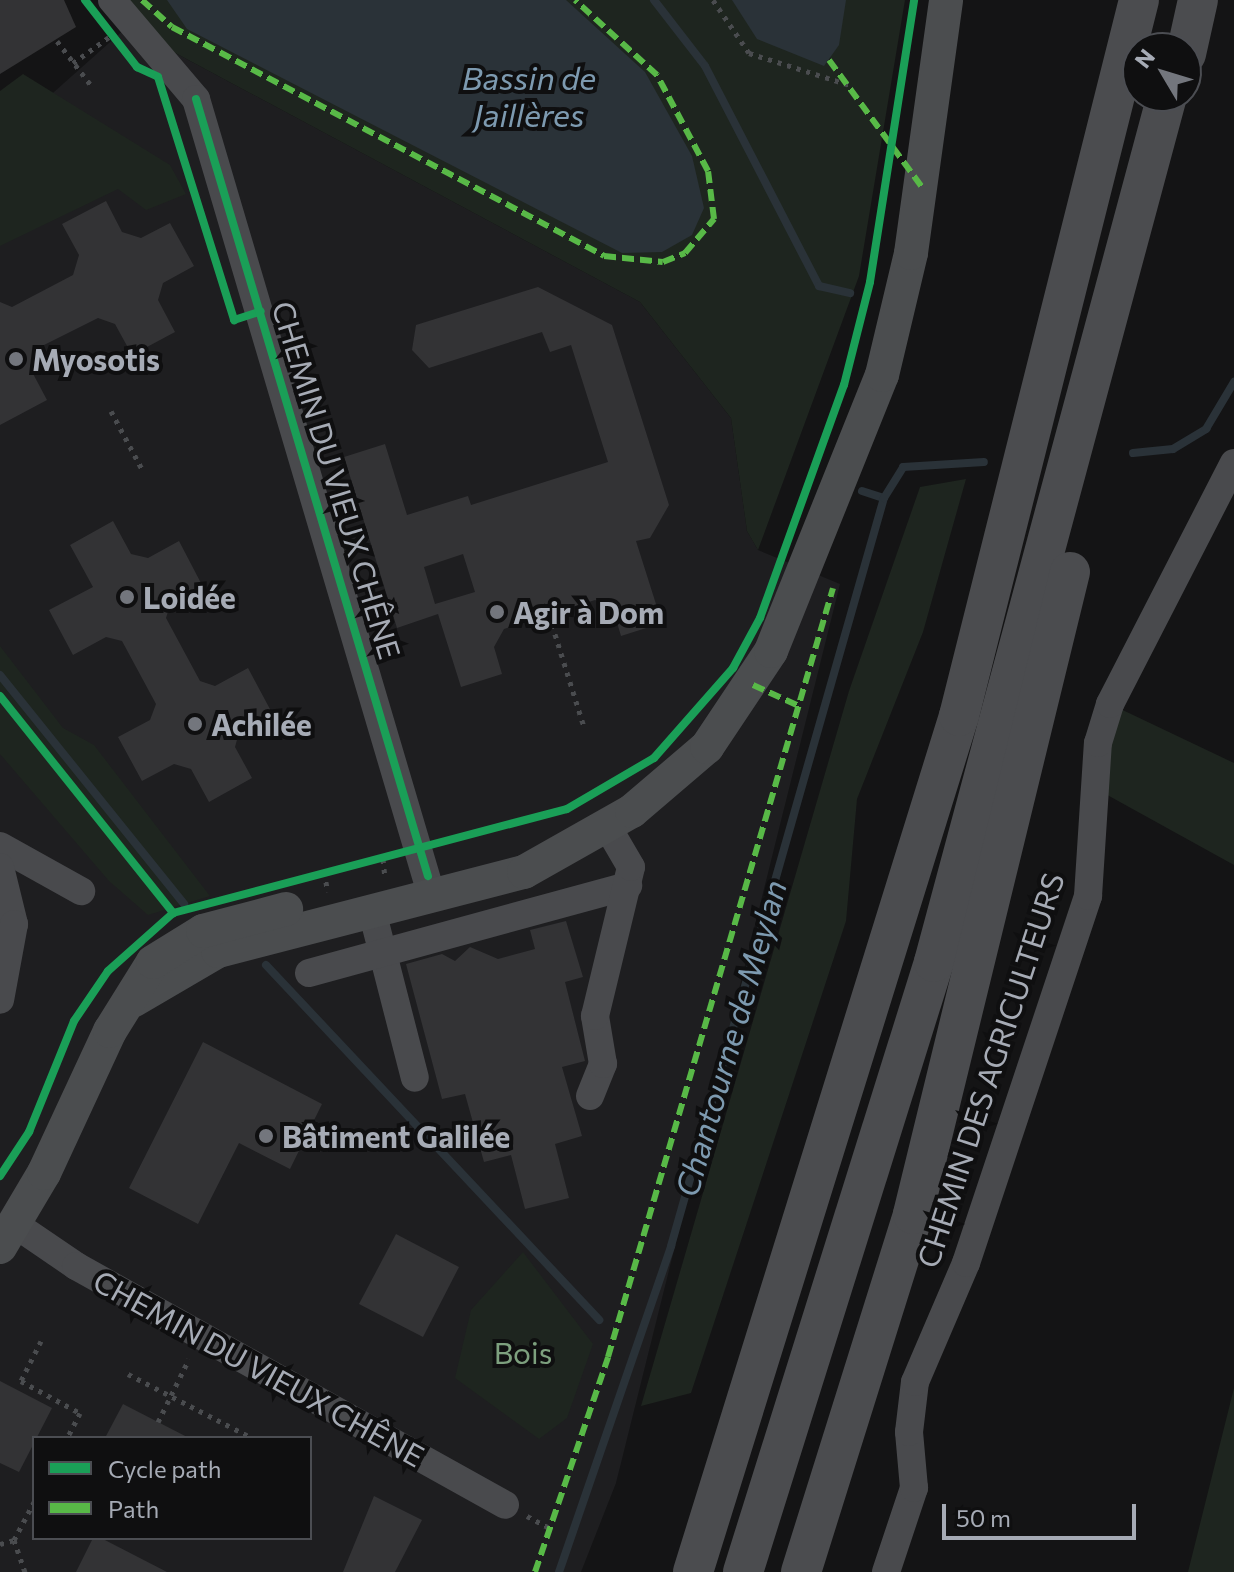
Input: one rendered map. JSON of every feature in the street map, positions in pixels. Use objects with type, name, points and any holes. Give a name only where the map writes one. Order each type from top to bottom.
[{"type":"highway","points":[[693,1572],[955,732],[1139,0]]},
{"type":"highway","points":[[1183,32],[1191,0]]},
{"type":"highway","points":[[1191,32],[1198,0]]},
{"type":"highway","points":[[743,1572],[939,947],[1163,112]]},
{"type":"highway","points":[[801,1572],[913,1214],[975,981],[1173,112]]},
{"type":"main road","name":"CHEMIN DU VIEUX CHÊNE","points":[[8,1236],[110,1031],[134,1000],[153,962],[203,931],[428,874],[548,854],[607,826],[682,773],[753,685],[855,453],[899,306],[946,0]]},
{"type":"main road","name":"CHEMIN DU VIEUX CHÊNE","points":[[134,1000],[218,951],[372,911],[428,874]]},
{"type":"street","name":"CHEMIN DU VIEUX CHÊNE","points":[[112,0],[196,99],[428,874]]},
{"type":"street","name":"CHEMIN DES AGRICULTEURS","points":[[886,1572],[914,1488],[909,1432],[915,1382],[966,1263],[1088,896],[1091,786],[1102,730],[1234,463]]},
{"type":"street","points":[[590,1096],[603,1064],[595,1016],[631,867],[607,826]]},
{"type":"street","points":[[0,846],[81,891]]},
{"type":"street","points":[[0,867],[14,924],[0,1000]]},
{"type":"street","points":[[309,973],[628,886]]},
{"type":"street","points":[[372,911],[415,1078]]},
{"type":"street","name":"CHEMIN DU VIEUX CHÊNE","points":[[8,1236],[201,1336],[505,1505]]},
{"type":"path","points":[[713,0],[749,53],[850,85]]},
{"type":"path","points":[[73,63],[109,37]]},
{"type":"path","points":[[57,41],[93,88]]},
{"type":"path","points":[[111,411],[142,469]]},
{"type":"path","points":[[549,615],[584,727]]},
{"type":"path","points":[[368,862],[428,874]]},
{"type":"path","points":[[310,875],[338,869]]},
{"type":"path","points":[[324,872],[328,892]]},
{"type":"path","points":[[158,1422],[201,1336]]},
{"type":"path","points":[[41,1341],[21,1381],[80,1413],[68,1436]]},
{"type":"path","points":[[128,1374],[248,1436]]},
{"type":"path","points":[[0,1544],[14,1540],[32,1506]]},
{"type":"path","points":[[14,1540],[25,1572]]},
{"type":"shaded area","points":[[127,27],[640,302],[731,418],[747,531],[758,550],[840,584],[616,1483],[581,1572],[0,1572],[0,140]]},
{"type":"green space","points":[[118,0],[905,0],[859,276],[758,550],[747,531],[731,418],[640,302],[127,27]]},
{"type":"green space","points":[[23,74],[170,165],[186,194],[146,210],[118,189],[0,246],[0,91]]},
{"type":"green space","points":[[966,479],[923,632],[857,799],[846,921],[691,1393],[641,1406],[849,691],[920,487]]},
{"type":"green space","points":[[0,646],[63,728],[94,745],[210,896],[148,915],[109,881],[0,754]]},
{"type":"green space","points":[[1110,704],[1234,763],[1234,865],[1091,786]]},
{"type":"green space","name":"Bois","points":[[523,1252],[593,1344],[567,1418],[539,1439],[455,1378],[471,1310]]},
{"type":"green space","points":[[1234,1388],[1234,1572],[1188,1572]]},
{"type":"water","name":"Bassin de Jaillères","points":[[167,0],[566,0],[645,72],[692,156],[704,208],[692,235],[662,252],[622,253],[187,29]]},
{"type":"water","points":[[732,0],[846,0],[839,45],[824,66],[757,39]]},
{"type":"building","points":[[0,0],[64,0],[76,27],[0,74]]},
{"type":"building","points":[[106,201],[122,232],[141,238],[170,223],[194,266],[163,283],[158,300],[175,332],[132,355],[115,324],[98,318],[34,350],[30,368],[47,400],[0,425],[0,302],[12,307],[73,275],[79,255],[62,224]]},
{"type":"building","points":[[538,287],[612,325],[669,505],[650,538],[636,541],[662,623],[621,636],[613,609],[595,600],[504,629],[494,647],[502,674],[461,687],[438,614],[397,628],[344,457],[385,444],[407,515],[468,496],[471,505],[608,462],[571,345],[550,352],[542,332],[429,368],[412,350],[416,325]],"holes":[[[463,554],[475,592],[435,604],[424,567]]]},
{"type":"building","points":[[113,521],[131,554],[148,558],[179,541],[202,585],[171,602],[166,618],[200,681],[215,686],[248,668],[271,711],[240,729],[235,747],[252,778],[209,802],[191,769],[174,764],[142,781],[118,737],[150,720],[156,704],[122,641],[106,637],[73,655],[49,610],[93,587],[70,545]]},
{"type":"building","points":[[566,921],[583,977],[565,982],[585,1061],[562,1067],[582,1136],[555,1144],[569,1198],[525,1209],[511,1155],[484,1162],[465,1094],[442,1099],[406,964],[442,954],[455,961],[470,947],[498,959],[535,949],[530,930]]},
{"type":"building","name":"Bâtiment Galilée","points":[[203,1042],[322,1104],[290,1169],[239,1143],[198,1224],[129,1188]]},
{"type":"building","points":[[396,1234],[459,1267],[423,1337],[359,1304]]},
{"type":"building","points":[[0,1381],[52,1408],[38,1436],[32,1436],[32,1447],[19,1472],[0,1463]]},
{"type":"building","points":[[123,1404],[185,1436],[106,1436]]},
{"type":"building","points":[[374,1496],[422,1520],[395,1572],[343,1572]]},
{"type":"building","points":[[92,1540],[105,1540],[167,1572],[76,1572]]},
{"type":"waterway","points":[[654,0],[705,66],[819,286],[850,293]]},
{"type":"waterway","name":"Chantourne de Meylan","points":[[1133,453],[1173,449],[1206,429],[1234,382]]},
{"type":"waterway","name":"Chantourne de Meylan","points":[[559,1572],[671,1246],[884,498],[903,467],[984,462]]},
{"type":"waterway","points":[[862,491],[884,498]]},
{"type":"waterway","points":[[0,675],[184,904]]},
{"type":"waterway","points":[[266,965],[599,1320]]},
{"type":"marked path","points":[[142,0],[172,27],[604,256],[663,262],[685,253],[714,219],[708,171],[657,75],[575,0]]},
{"type":"marked path","points":[[829,60],[922,187]]},
{"type":"marked path","points":[[535,1572],[608,1357],[833,588]]},
{"type":"marked path","points":[[753,685],[801,707]]},
{"type":"cycle path","points":[[85,0],[137,67],[158,77],[234,320],[261,311]]},
{"type":"cycle path","points":[[0,1176],[29,1132],[74,1021],[108,971],[173,913],[567,809],[654,758],[733,668],[760,618],[844,385],[870,282],[914,0]]},
{"type":"cycle path","points":[[196,99],[428,876]]},
{"type":"cycle path","points":[[0,696],[173,913]]},
{"type":"place","name":"Myosotis","points":[[16,359]]},
{"type":"place","name":"Loidée","points":[[127,597]]},
{"type":"place","name":"Agir à Dom","points":[[497,612]]},
{"type":"place","name":"Achilée","points":[[195,724]]},
{"type":"place","name":"Bâtiment Galilée","points":[[266,1136]]}]
